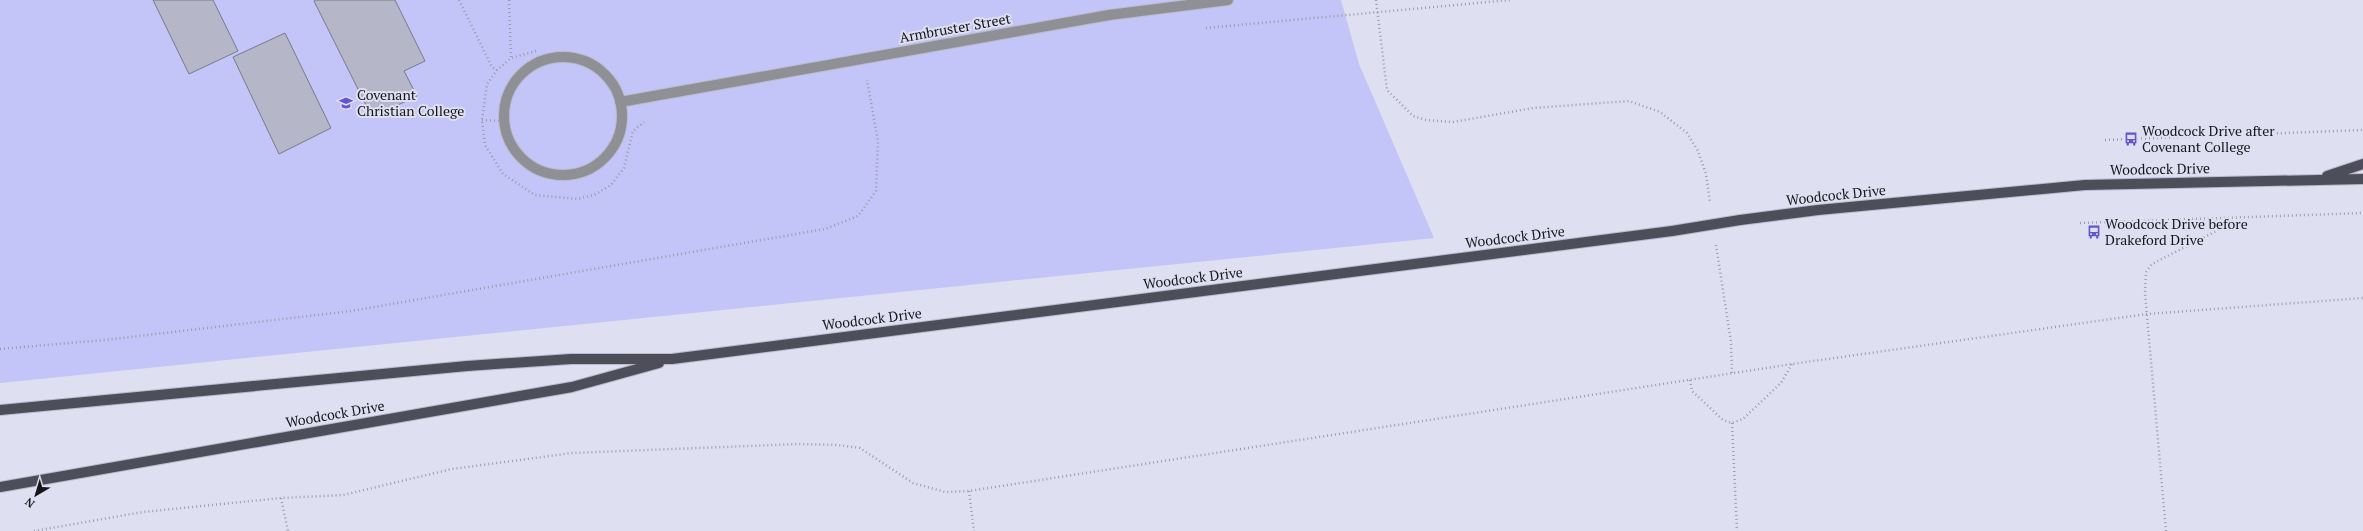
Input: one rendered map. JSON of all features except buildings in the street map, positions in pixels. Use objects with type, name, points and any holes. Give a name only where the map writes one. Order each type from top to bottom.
[{"type":"main road","points":[[2318,179],[2363,164]]},
{"type":"main road","name":"Woodcock Drive","points":[[0,410],[467,366],[571,359],[672,359],[1672,231],[1740,220],[1818,210],[2085,185],[2363,179]]},
{"type":"main road","name":"Woodcock Drive","points":[[0,487],[572,387],[672,359]]},
{"type":"street","name":"Armbruster Street","points":[[620,102],[1109,15],[1228,0]]},
{"type":"street","points":[[569,57],[588,62],[604,73],[616,89],[620,102],[621,128],[613,146],[601,161],[583,171],[563,175],[544,172],[526,162],[513,148],[505,130],[504,110],[509,91],[519,76],[533,64],[551,58],[569,57]]},
{"type":"path","points":[[459,0],[492,67],[497,70]]},
{"type":"path","points":[[509,0],[511,58]]},
{"type":"path","points":[[1376,0],[1387,90],[1413,116],[1426,120],[1453,122],[1533,108],[1629,101],[1660,112],[1687,133],[1698,151],[1706,174],[1710,204]]},
{"type":"path","points":[[1205,28],[1378,14],[1510,0]]},
{"type":"path","points":[[536,51],[511,58],[497,70],[487,84],[482,120],[485,145],[503,174],[535,195],[577,199],[594,195],[611,185],[624,168],[633,131],[646,120]]},
{"type":"path","points":[[859,82],[874,79]]},
{"type":"path","points":[[0,349],[105,340],[351,311],[826,229],[858,216],[876,191],[878,141],[867,80]]},
{"type":"path","points":[[482,120],[504,121]]},
{"type":"path","points":[[2105,140],[2363,130]]},
{"type":"path","points":[[2080,223],[2228,216],[2363,213]]},
{"type":"path","points":[[2166,531],[2145,292],[2146,272],[2152,264],[2224,227],[2228,216]]},
{"type":"path","points":[[1716,242],[1731,342],[1732,374]]},
{"type":"path","points":[[34,531],[143,512],[281,498],[343,495],[452,469],[572,453],[799,444],[838,445],[860,448],[913,483],[945,492],[969,491],[1792,364],[2147,314],[2363,298]]},
{"type":"path","points":[[1690,380],[1692,391],[1723,420],[1732,423],[1743,419],[1781,383],[1792,364]]},
{"type":"path","points":[[1732,423],[1737,531]]},
{"type":"path","points":[[969,491],[974,531]]},
{"type":"path","points":[[281,498],[288,531]]},
{"type":"shaded area","points":[[0,0],[1341,0],[1359,64],[1434,238],[0,383]]},
{"type":"place","name":"Covenant Christian College","points":[[346,103]]},
{"type":"place","name":"Woodcock Drive after Covenant College","points":[[2131,139]]},
{"type":"place","name":"Woodcock Drive before Drakeford Drive","points":[[2094,232]]}]
